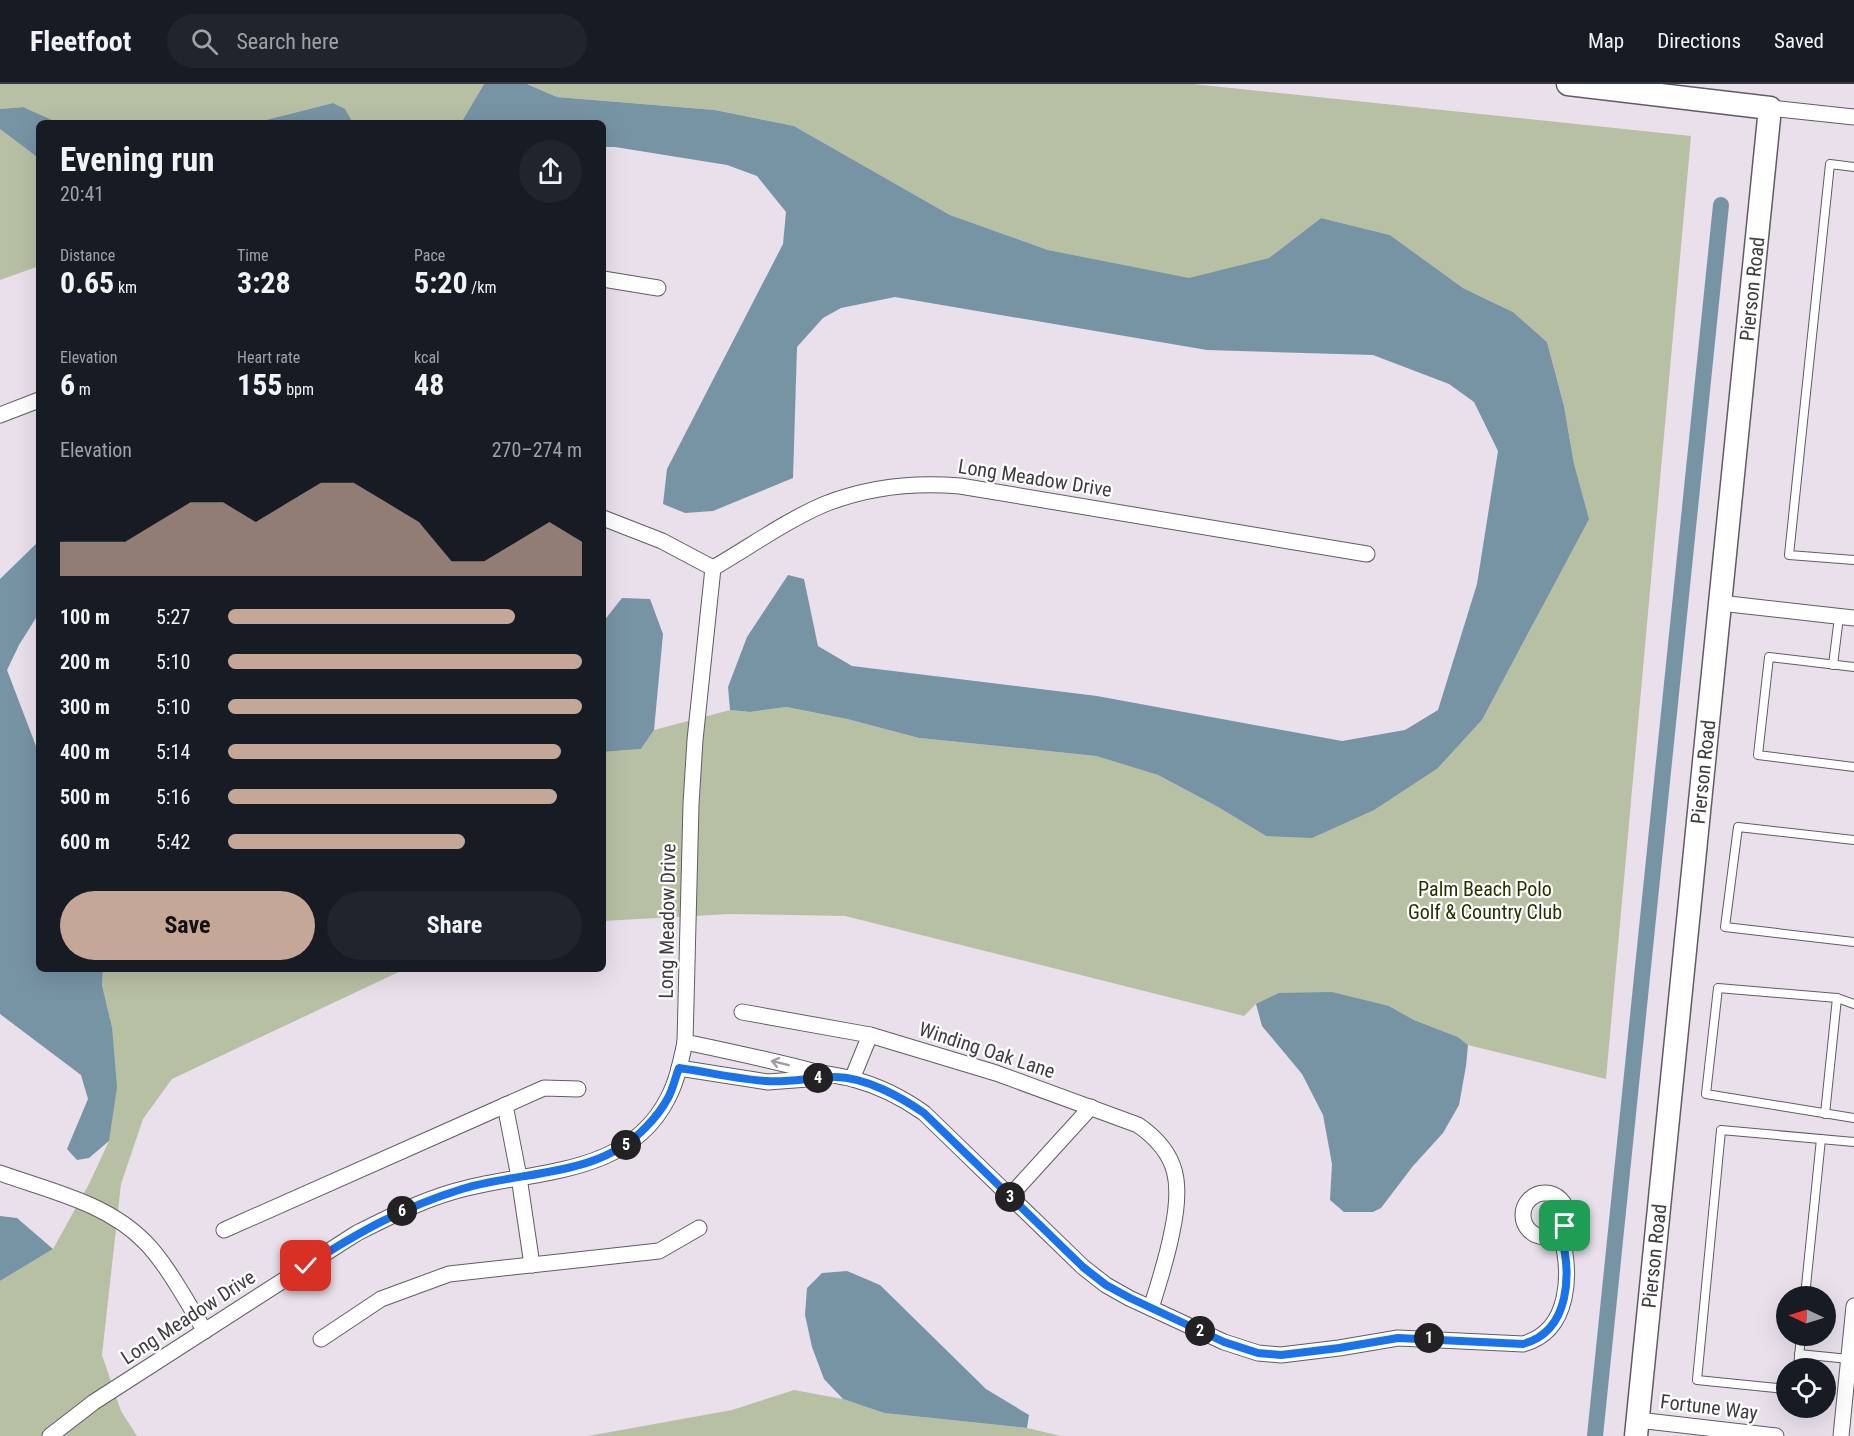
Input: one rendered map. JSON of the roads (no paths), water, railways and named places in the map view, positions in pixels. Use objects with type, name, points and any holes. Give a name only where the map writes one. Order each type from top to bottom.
[{"type":"street","points":[[1568,84],[1854,117]]},
{"type":"street","name":"Pierson Road","points":[[1637,1428],[1770,108]]},
{"type":"street","points":[[606,279],[658,288]]},
{"type":"street","points":[[0,416],[36,401]]},
{"type":"street","name":"Long Meadow Drive","points":[[51,1436],[94,1402],[357,1233],[396,1213],[465,1188],[580,1166],[602,1159],[622,1148],[655,1118],[668,1098],[679,1068],[685,1041],[694,740],[713,568],[804,514],[824,505],[857,493],[914,484],[960,486],[1367,554]]},
{"type":"street","points":[[606,519],[662,541],[713,568]]},
{"type":"street","points":[[1720,603],[1847,618]]},
{"type":"street","name":"Winding Oak Lane","points":[[742,1012],[870,1035],[996,1073],[1091,1107],[1148,1131],[1168,1156],[1178,1186],[1177,1208],[1168,1252],[1151,1308]]},
{"type":"street","points":[[852,1079],[870,1035]]},
{"type":"street","points":[[685,1041],[852,1079],[906,1101],[924,1113],[1083,1267],[1106,1285],[1235,1347],[1281,1355],[1398,1338],[1523,1344],[1534,1341],[1552,1328],[1564,1294],[1567,1269],[1560,1232]]},
{"type":"street","points":[[679,1068],[768,1082],[836,1077]]},
{"type":"street","points":[[224,1230],[544,1088],[578,1089]]},
{"type":"street","points":[[505,1105],[519,1177],[532,1265]]},
{"type":"street","points":[[1010,1196],[1091,1107]]},
{"type":"street","points":[[0,1173],[90,1205],[130,1228],[147,1244],[161,1263],[205,1331]]},
{"type":"street","points":[[321,1339],[381,1299],[449,1274],[659,1251],[699,1228]]},
{"type":"street","points":[[1841,1436],[1854,1306]]},
{"type":"street","name":"Fortune Way","points":[[1637,1428],[1776,1436]]},
{"type":"lane","points":[[1854,167],[1830,164],[1789,555],[1854,560]]},
{"type":"lane","points":[[1833,665],[1847,618]]},
{"type":"lane","points":[[1854,667],[1769,657],[1758,755],[1854,767]]},
{"type":"lane","points":[[1854,840],[1738,827],[1725,927],[1854,942]]},
{"type":"lane","points":[[1854,1004],[1837,998],[1718,988],[1706,1094],[1854,1119]]},
{"type":"lane","points":[[1825,1114],[1837,998]]},
{"type":"lane","points":[[1776,1388],[1697,1380],[1721,1130],[1854,1142]]},
{"type":"lane","points":[[1806,1286],[1821,1139]]},
{"type":"lane","points":[[1799,1358],[1800,1346]]},
{"type":"lane","points":[[1799,1354],[1849,1359]]},
{"type":"water","points":[[484,84],[527,84],[557,97],[715,110],[794,126],[950,215],[1048,250],[1189,278],[1269,258],[1321,218],[1390,235],[1463,288],[1513,312],[1547,342],[1564,406],[1574,464],[1589,519],[1482,720],[1438,768],[1374,810],[1312,838],[1266,836],[1158,775],[1096,756],[919,738],[847,719],[786,707],[750,712],[730,710],[728,687],[747,637],[788,575],[804,579],[818,646],[852,666],[1097,696],[1342,741],[1405,730],[1438,710],[1477,584],[1498,451],[1474,402],[1449,384],[1373,355],[1207,350],[895,297],[841,308],[823,318],[797,347],[793,478],[713,511],[685,513],[663,504],[667,469],[783,244],[786,212],[757,176],[727,165],[606,147],[606,120],[463,120]]},
{"type":"water","points":[[333,103],[345,109],[351,120],[266,120]]},
{"type":"water","points":[[23,107],[52,120],[36,120],[36,156],[0,129],[0,109]]},
{"type":"water","points":[[36,544],[36,618],[7,670],[36,746],[36,972],[103,972],[102,985],[112,1027],[117,1087],[109,1141],[89,1158],[77,1160],[67,1149],[88,1099],[81,1075],[0,1014],[0,579]]},
{"type":"water","points":[[622,598],[650,599],[663,634],[654,730],[641,749],[606,752],[606,618]]},
{"type":"water","points":[[1332,992],[1389,1006],[1414,1020],[1458,1037],[1468,1045],[1459,1105],[1443,1133],[1413,1166],[1381,1208],[1373,1212],[1344,1212],[1330,1200],[1332,1164],[1323,1115],[1302,1074],[1262,1026],[1256,1004],[1279,993]]},
{"type":"water","points":[[0,1216],[17,1218],[53,1249],[0,1281]]},
{"type":"water","points":[[847,1271],[880,1285],[986,1389],[1029,1415],[1027,1428],[884,1413],[843,1399],[824,1379],[812,1347],[805,1315],[807,1288],[822,1273]]},
{"type":"waterway","points":[[1595,1436],[1721,205]]},
{"type":"park label","name":"Palm Beach Polo Golf & Country Club","points":[[1485,900]]}]
